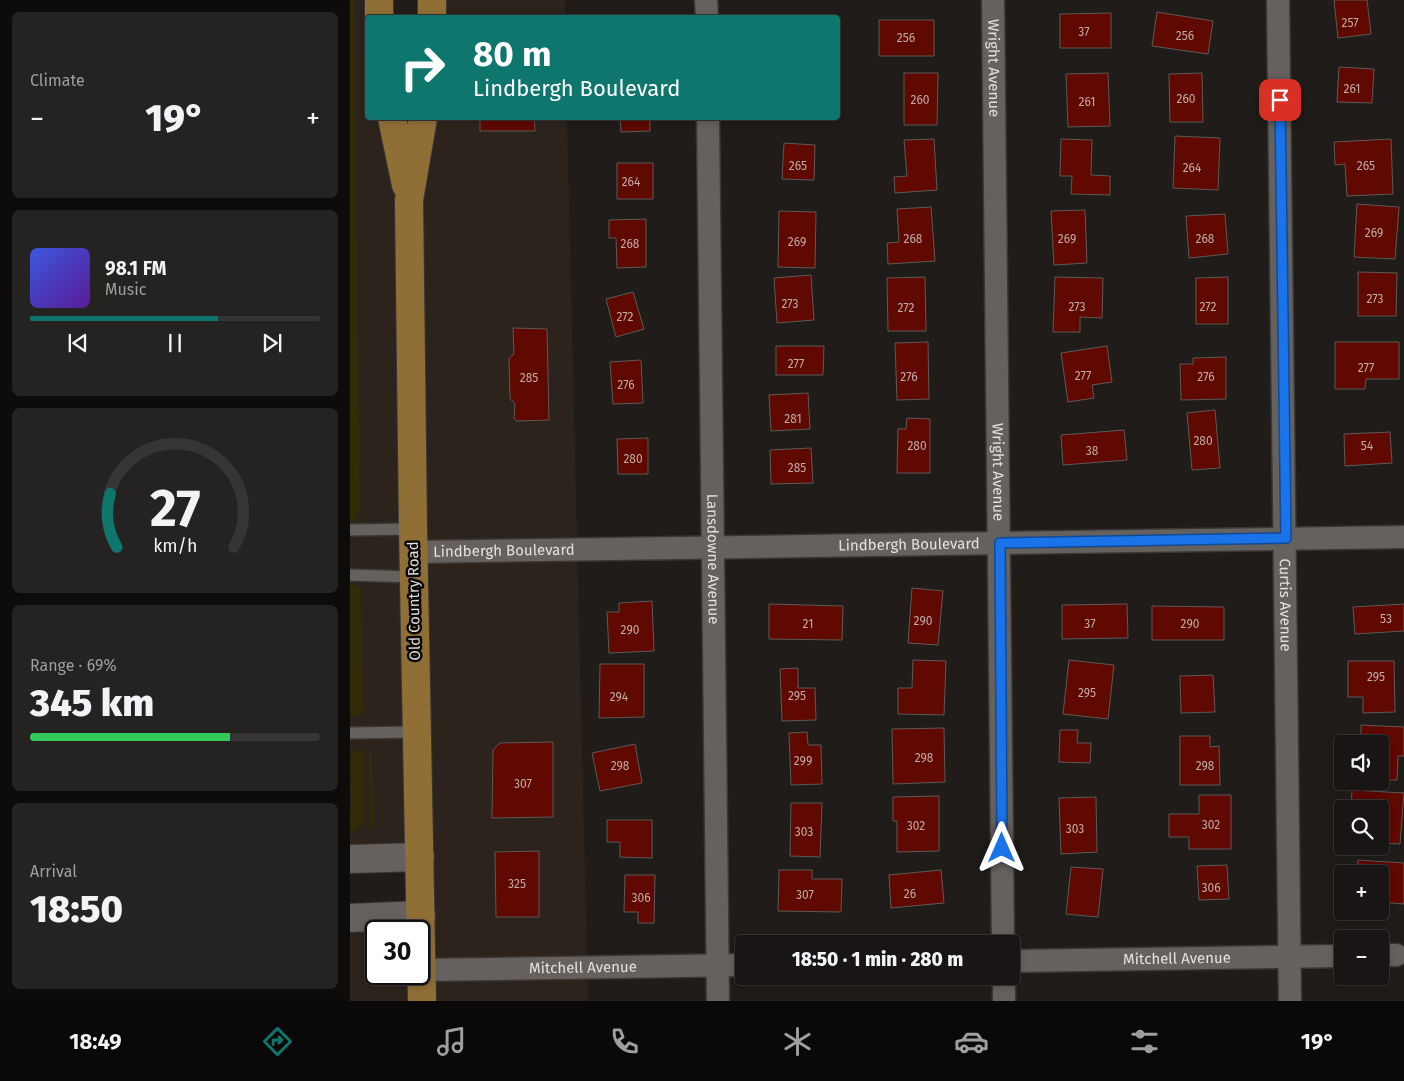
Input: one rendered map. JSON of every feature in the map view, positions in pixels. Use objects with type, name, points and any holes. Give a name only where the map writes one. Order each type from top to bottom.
[{"type":"main road","points":[[379,0],[379,15]]},
{"type":"main road","points":[[432,0],[432,15]]},
{"type":"main road","name":"Old Country Road","points":[[392,120],[409,200]]},
{"type":"main road","name":"Old Country Road","points":[[421,920],[413,553],[409,200],[423,120]]},
{"type":"main road","name":"Old Country Road","points":[[422,985],[422,1001]]},
{"type":"street","points":[[706,0],[707,15]]},
{"type":"street","name":"Wright Avenue","points":[[993,0],[1003,935]]},
{"type":"street","name":"Curtis Avenue","points":[[1278,0],[1286,538],[1290,1001]]},
{"type":"street","name":"Lansdowne Avenue","points":[[708,120],[718,1001]]},
{"type":"street","name":"Lindbergh Boulevard","points":[[413,553],[1404,537]]},
{"type":"street","points":[[350,859],[420,857]]},
{"type":"street","points":[[350,918],[421,916]]},
{"type":"street","name":"Mitchell Avenue","points":[[1020,961],[1334,956]]},
{"type":"street","name":"Mitchell Avenue","points":[[430,970],[735,965]]},
{"type":"street","points":[[1004,985],[1004,1001]]},
{"type":"lane","points":[[350,530],[413,553]]},
{"type":"lane","points":[[350,575],[413,553]]},
{"type":"lane","points":[[350,733],[417,732]]},
{"type":"shaded area","points":[[350,0],[379,0],[370,15],[365,15],[365,120],[392,120],[409,199],[423,120],[567,120],[588,1001],[350,1001],[350,918],[421,915],[420,857],[350,859]]},
{"type":"shaded area","points":[[350,0],[354,0],[360,501],[358,517],[350,523]]},
{"type":"shaded area","points":[[432,0],[565,0],[565,15],[432,15]]},
{"type":"shaded area","points":[[350,582],[361,589],[363,714],[350,716]]},
{"type":"shaded area","points":[[363,750],[364,822],[355,831],[350,831],[350,759],[353,752]]},
{"type":"shaded area","points":[[369,750],[372,753],[373,829],[370,826]]},
{"type":"building","points":[[1334,0],[1367,0],[1371,34],[1338,38]]},
{"type":"building","points":[[1157,12],[1213,21],[1208,54],[1152,46]]},
{"type":"building","points":[[1111,13],[1111,48],[1060,48],[1060,14]]},
{"type":"building","points":[[879,20],[934,20],[934,56],[879,56]]},
{"type":"building","points":[[1339,67],[1374,69],[1372,103],[1337,102]]},
{"type":"building","points":[[904,73],[938,73],[937,125],[904,125]]},
{"type":"building","points":[[1108,73],[1110,126],[1068,127],[1066,74]]},
{"type":"building","points":[[1202,73],[1203,122],[1170,122],[1169,74]]},
{"type":"building","points":[[480,120],[534,120],[535,131],[480,131]]},
{"type":"building","points":[[620,120],[650,120],[650,131],[621,132]]},
{"type":"building","points":[[1175,136],[1220,138],[1218,190],[1173,188]]},
{"type":"building","points":[[934,139],[937,190],[895,193],[894,177],[907,176],[904,140]]},
{"type":"building","points":[[1061,139],[1092,140],[1091,175],[1110,176],[1110,195],[1071,194],[1072,176],[1060,176]]},
{"type":"building","points":[[1391,139],[1393,194],[1347,196],[1345,164],[1335,165],[1334,142]]},
{"type":"building","points":[[784,143],[815,145],[814,180],[782,179]]},
{"type":"building","points":[[617,163],[653,163],[653,199],[617,199]]},
{"type":"building","points":[[1357,204],[1399,207],[1395,259],[1354,257]]},
{"type":"building","points":[[931,207],[935,261],[888,264],[887,243],[899,242],[897,209]]},
{"type":"building","points":[[1085,210],[1087,263],[1054,265],[1051,211]]},
{"type":"building","points":[[779,211],[816,212],[815,268],[778,267]]},
{"type":"building","points":[[1225,214],[1228,254],[1189,258],[1186,216]]},
{"type":"building","points":[[646,219],[646,267],[617,268],[616,238],[609,238],[609,220]]},
{"type":"building","points":[[1358,272],[1397,273],[1396,316],[1358,316]]},
{"type":"building","points":[[811,275],[814,320],[777,323],[774,278]]},
{"type":"building","points":[[925,277],[926,331],[888,331],[887,278]]},
{"type":"building","points":[[1055,277],[1103,278],[1102,318],[1080,317],[1080,332],[1053,332]]},
{"type":"building","points":[[1228,277],[1228,324],[1196,324],[1196,278]]},
{"type":"building","points":[[633,292],[644,329],[616,337],[606,299]]},
{"type":"building","points":[[513,328],[547,329],[549,420],[517,421],[514,418],[515,403],[510,399],[509,358],[514,354]]},
{"type":"building","points":[[928,342],[929,399],[897,400],[895,343]]},
{"type":"building","points":[[1335,342],[1399,342],[1399,379],[1366,379],[1365,389],[1335,389]]},
{"type":"building","points":[[776,346],[824,346],[823,375],[776,375]]},
{"type":"building","points":[[1107,346],[1112,382],[1092,385],[1094,398],[1068,402],[1061,353]]},
{"type":"building","points":[[1226,357],[1226,399],[1181,400],[1180,364],[1193,364],[1193,358]]},
{"type":"building","points":[[641,360],[643,403],[613,404],[610,362]]},
{"type":"building","points":[[808,393],[810,429],[771,431],[769,395]]},
{"type":"building","points":[[1215,410],[1220,468],[1192,470],[1187,413]]},
{"type":"building","points":[[907,418],[930,419],[930,473],[897,473],[898,429],[906,429]]},
{"type":"building","points":[[1124,430],[1127,460],[1063,465],[1061,435]]},
{"type":"building","points":[[1390,432],[1392,463],[1345,466],[1344,434]]},
{"type":"building","points":[[648,438],[648,474],[618,474],[617,439]]},
{"type":"building","points":[[811,448],[813,483],[771,484],[770,450]]},
{"type":"building","points":[[912,588],[943,591],[938,645],[908,643]]},
{"type":"building","points":[[652,601],[654,651],[609,653],[607,612],[619,612],[619,603]]},
{"type":"building","points":[[769,604],[843,606],[842,640],[769,639]]},
{"type":"building","points":[[1127,604],[1128,638],[1062,639],[1062,605]]},
{"type":"building","points":[[1404,604],[1404,631],[1355,634],[1353,607]]},
{"type":"building","points":[[1152,606],[1224,607],[1224,640],[1152,640]]},
{"type":"building","points":[[913,660],[946,661],[944,715],[898,714],[898,688],[912,688]]},
{"type":"building","points":[[1069,660],[1114,665],[1108,719],[1063,714]]},
{"type":"building","points":[[1348,661],[1394,661],[1395,712],[1363,713],[1363,697],[1348,697]]},
{"type":"building","points":[[600,664],[644,664],[644,717],[599,718]]},
{"type":"building","points":[[798,668],[798,688],[815,688],[816,720],[782,721],[780,669]]},
{"type":"building","points":[[1213,675],[1215,712],[1181,713],[1180,676]]},
{"type":"building","points":[[1361,725],[1404,727],[1404,756],[1398,756],[1397,780],[1389,780],[1389,735],[1361,735]]},
{"type":"building","points":[[944,728],[945,782],[893,784],[892,729]]},
{"type":"building","points":[[1060,730],[1078,730],[1077,743],[1091,743],[1090,763],[1059,762]]},
{"type":"building","points":[[807,732],[808,745],[821,745],[822,784],[791,785],[789,733]]},
{"type":"building","points":[[1180,736],[1210,736],[1210,747],[1219,746],[1220,785],[1180,785]]},
{"type":"building","points":[[553,742],[553,817],[492,818],[493,750],[500,743]]},
{"type":"building","points":[[635,744],[642,783],[600,791],[592,753]]},
{"type":"building","points":[[1352,790],[1404,793],[1400,844],[1389,843],[1389,800],[1351,800]]},
{"type":"building","points":[[1199,795],[1231,795],[1231,849],[1189,849],[1189,837],[1169,837],[1169,814],[1199,814]]},
{"type":"building","points":[[939,796],[939,851],[897,852],[897,821],[893,821],[893,797]]},
{"type":"building","points":[[1096,797],[1097,852],[1061,854],[1059,798]]},
{"type":"building","points":[[791,803],[822,803],[820,857],[790,856]]},
{"type":"building","points":[[607,820],[652,820],[652,858],[620,857],[620,842],[607,842]]},
{"type":"building","points":[[539,851],[539,917],[496,917],[495,852]]},
{"type":"building","points":[[1358,860],[1404,863],[1404,904],[1389,903],[1389,865],[1358,865]]},
{"type":"building","points":[[1227,865],[1229,899],[1199,900],[1197,866]]},
{"type":"building","points":[[1071,867],[1103,869],[1098,917],[1066,914]]},
{"type":"building","points":[[779,870],[812,870],[812,879],[842,879],[841,912],[778,911]]},
{"type":"building","points":[[941,870],[944,903],[891,908],[889,875]]},
{"type":"building","points":[[625,875],[655,875],[654,923],[638,923],[638,912],[624,912]]},
{"type":"route","points":[[1002,848],[1000,543],[1286,538],[1280,100]]}]
